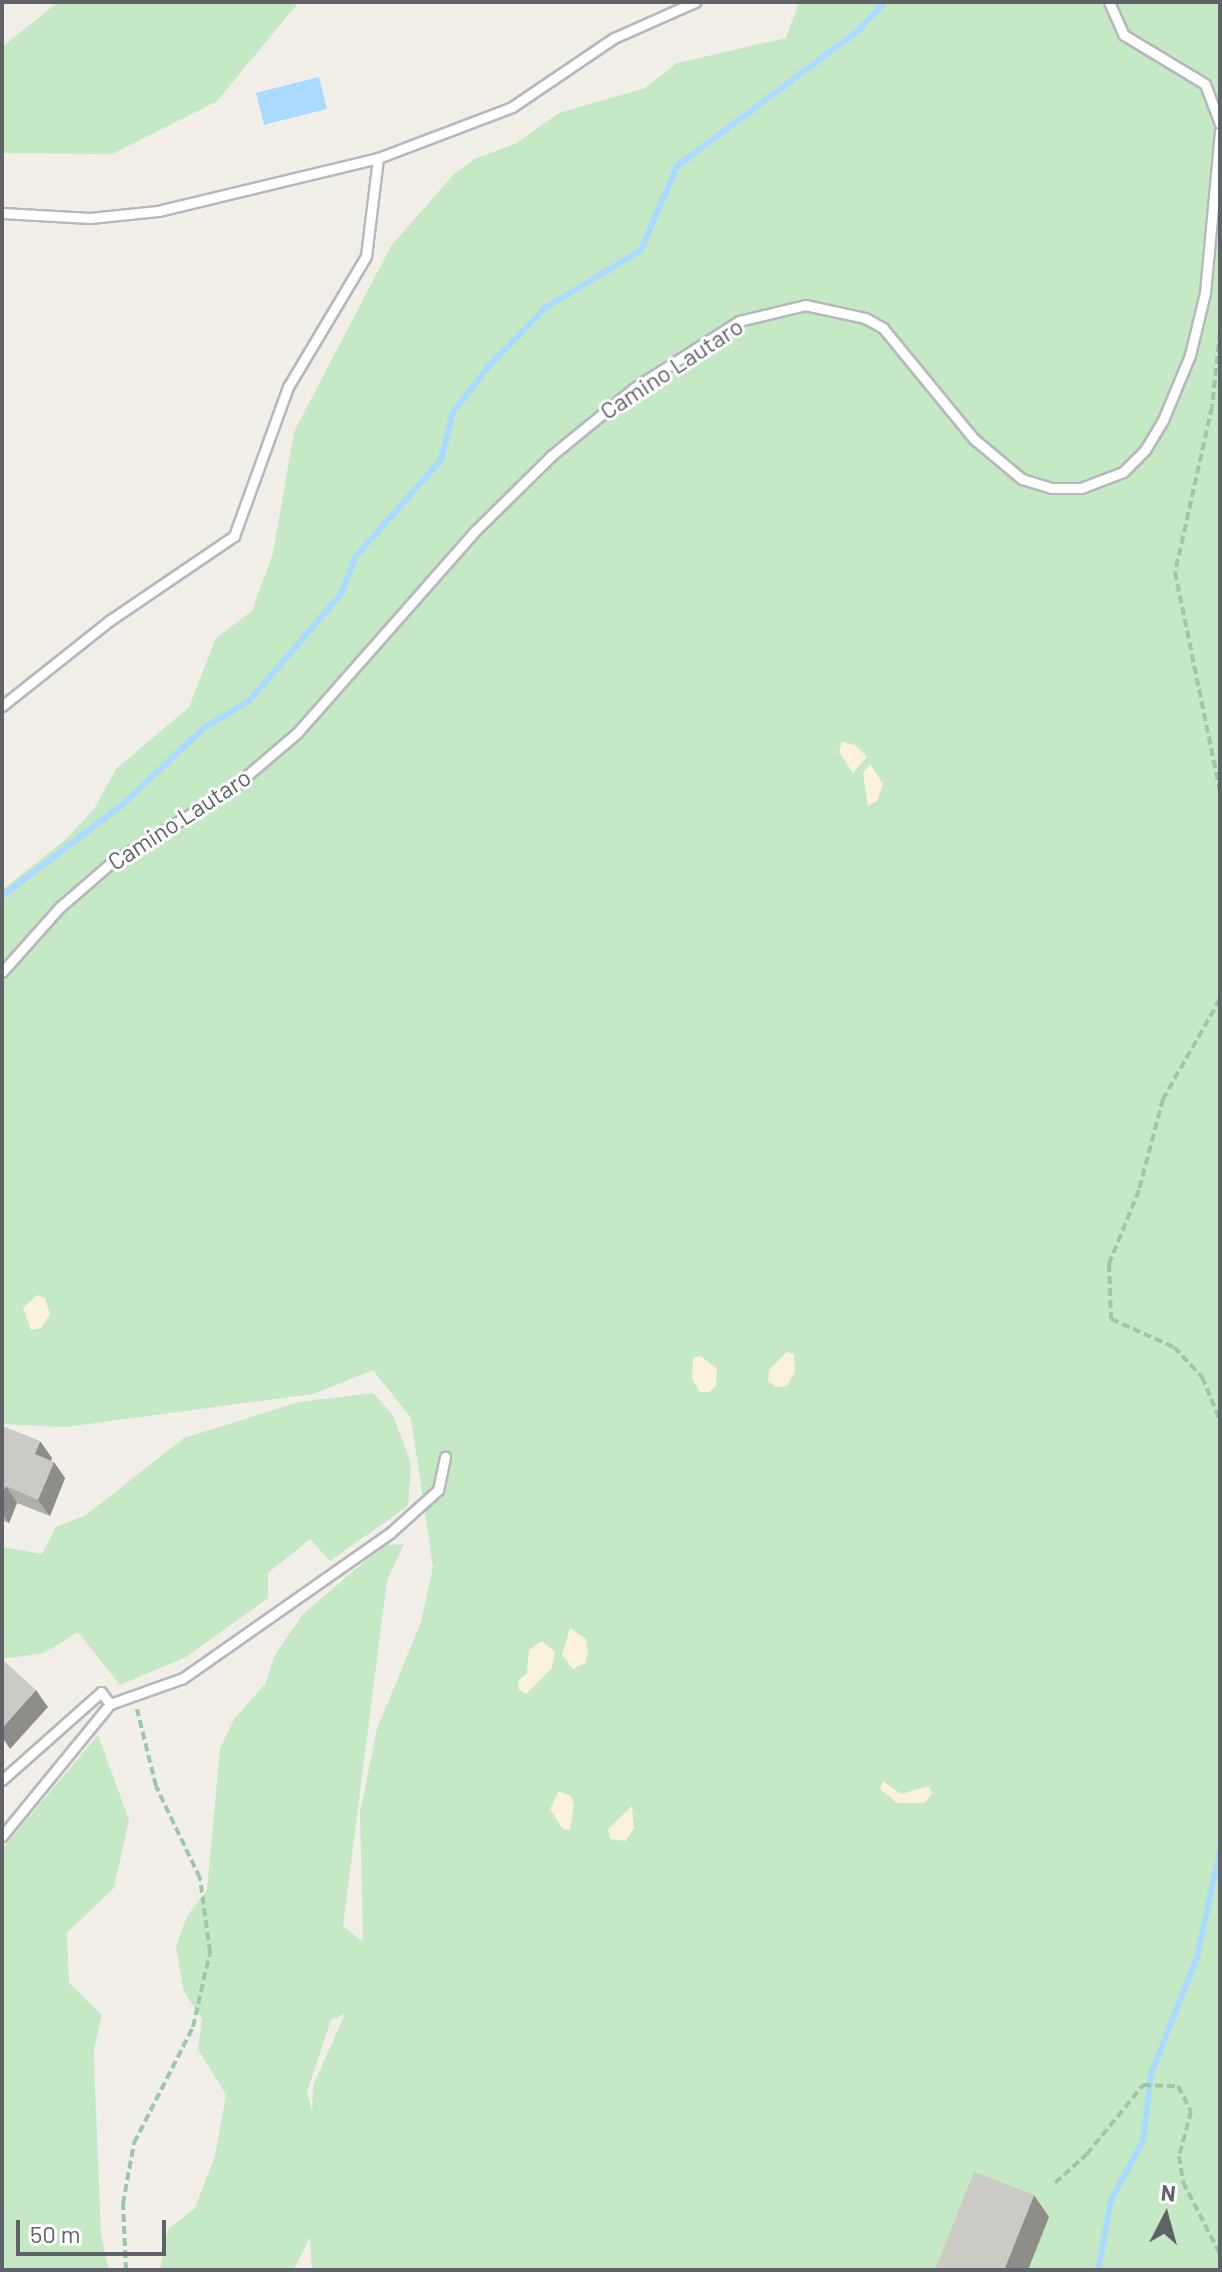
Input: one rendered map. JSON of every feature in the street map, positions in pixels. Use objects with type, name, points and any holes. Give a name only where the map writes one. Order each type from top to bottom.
[{"type":"lane","points":[[2,213],[90,218],[158,211],[378,158],[512,107],[614,38],[695,2]]},
{"type":"lane","points":[[1109,2],[1124,35],[1205,84],[1217,105],[1220,124]]},
{"type":"lane","name":"Camino Lautaro","points":[[2,972],[60,907],[112,862],[230,790],[297,733],[475,531],[551,456],[634,388],[739,321],[805,305],[865,318],[883,328],[959,423],[1009,471],[1036,484],[1066,489],[1096,485],[1123,472],[1145,450],[1163,420],[1190,355],[1205,293],[1220,132]]},
{"type":"lane","points":[[2,706],[109,621],[234,536],[288,387],[366,256],[378,158]]},
{"type":"lane","points":[[2,1836],[110,1704],[183,1678],[390,1533],[438,1490],[445,1457]]},
{"type":"lane","points":[[2,1780],[101,1692],[110,1704]]},
{"type":"path","points":[[1220,332],[1212,407],[1175,572],[1220,792]]},
{"type":"path","points":[[1220,999],[1163,1099],[1139,1190],[1109,1264],[1111,1319],[1174,1347],[1202,1377],[1220,1420]]},
{"type":"path","points":[[126,2270],[123,2204],[134,2143],[193,2027],[210,1952],[200,1878],[156,1786],[143,1722],[129,1697]]},
{"type":"path","points":[[1055,2183],[1087,2154],[1143,2085],[1178,2086],[1191,2111],[1179,2156],[1183,2182],[1220,2254]]},
{"type":"green space","points":[[58,2],[299,2],[217,101],[112,154],[2,153],[2,47]]},
{"type":"green space","points":[[799,2],[1220,2],[1220,2270],[312,2270],[310,2238],[293,2270],[160,2270],[168,2229],[195,2208],[215,2156],[226,2095],[198,2049],[202,2019],[184,1992],[176,1947],[187,1916],[207,1890],[220,1749],[234,1719],[265,1684],[275,1655],[303,1614],[384,1545],[404,1544],[387,1580],[343,1926],[363,1942],[360,1812],[377,1729],[421,1622],[433,1567],[411,1418],[373,1370],[313,1394],[65,1427],[2,1424],[2,890],[65,840],[94,809],[116,769],[189,707],[216,638],[252,611],[273,553],[294,432],[391,246],[453,175],[474,159],[515,144],[559,113],[645,88],[677,63],[786,38]],"holes":[[[345,2014],[313,2086],[312,2111],[307,2092],[331,2020]]]},
{"type":"green space","points":[[373,1393],[393,1415],[411,1464],[408,1506],[330,1561],[310,1539],[268,1573],[268,1598],[186,1657],[120,1685],[78,1632],[44,1653],[2,1659],[2,1547],[42,1554],[56,1527],[86,1515],[184,1438],[299,1402]]},
{"type":"green space","points":[[98,1735],[129,1820],[114,1888],[67,1933],[69,1983],[102,2015],[94,2049],[95,2087],[101,2234],[109,2270],[2,2270],[2,1849]]},
{"type":"sand","points":[[842,742],[855,745],[867,757],[853,773],[839,752]]},
{"type":"sand","points":[[870,764],[883,784],[877,801],[868,806],[863,773]]},
{"type":"sand","points":[[37,1295],[45,1298],[50,1314],[41,1328],[31,1330],[23,1308]]},
{"type":"sand","points":[[787,1352],[794,1354],[795,1372],[787,1386],[776,1387],[768,1381],[769,1370]]},
{"type":"sand","points":[[700,1356],[717,1368],[716,1386],[709,1392],[700,1392],[692,1379],[693,1358]]},
{"type":"sand","points":[[570,1628],[586,1639],[588,1653],[585,1663],[573,1669],[562,1655]]},
{"type":"sand","points":[[542,1641],[555,1652],[552,1668],[526,1694],[519,1690],[518,1681],[527,1673],[529,1650]]},
{"type":"sand","points":[[883,1781],[901,1794],[929,1786],[932,1794],[924,1803],[897,1803],[880,1789]]},
{"type":"sand","points":[[559,1791],[571,1796],[574,1804],[570,1830],[563,1829],[550,1809]]},
{"type":"sand","points":[[632,1806],[634,1828],[626,1841],[610,1839],[608,1829]]},
{"type":"water","points":[[319,77],[327,109],[264,125],[256,93]]},
{"type":"building","points":[[3,1426],[40,1441],[35,1454],[54,1462],[38,1500],[6,1486],[2,1495]]},
{"type":"building","points":[[4,1661],[36,1690],[2,1728],[2,1663]]},
{"type":"building","points":[[974,2172],[1034,2195],[1004,2270],[935,2270]]},
{"type":"waterway","points":[[2,896],[123,804],[204,728],[250,700],[341,594],[356,556],[441,460],[453,412],[489,366],[545,308],[641,250],[677,166],[860,29],[884,2]]},
{"type":"waterway","points":[[1098,2270],[1111,2200],[1143,2141],[1151,2074],[1197,1957],[1220,1851]]}]
